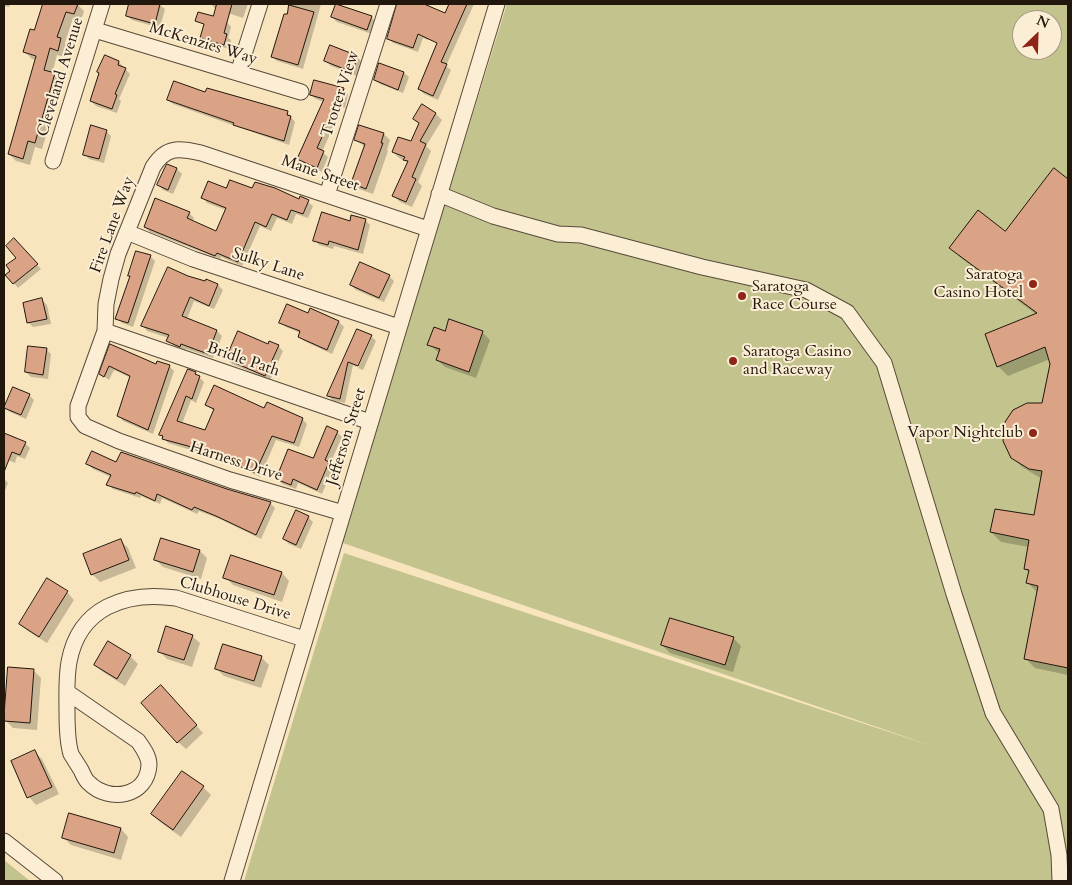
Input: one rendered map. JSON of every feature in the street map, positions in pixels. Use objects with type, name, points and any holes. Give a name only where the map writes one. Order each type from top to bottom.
[{"type":"street","name":"Cleveland Avenue","points":[[53,161],[102,4]]},
{"type":"street","points":[[238,73],[260,4]]},
{"type":"street","name":"Trotter View","points":[[327,195],[388,4]]},
{"type":"street","name":"Jefferson Street","points":[[232,881],[497,4]]},
{"type":"street","name":"McKenzies Way","points":[[94,30],[301,92]]},
{"type":"street","name":"Fire Lane Way","points":[[119,441],[85,426],[78,418],[88,376],[105,331],[106,304],[111,279],[127,232],[158,160],[172,150],[181,149],[201,153]]},
{"type":"street","name":"Mane Street","points":[[201,153],[428,229]]},
{"type":"street","points":[[439,194],[493,216],[558,234],[581,235],[702,267],[806,290],[846,312],[884,363],[954,594],[993,713],[1051,809],[1059,855],[1060,881]]},
{"type":"street","name":"Sulky Lane","points":[[127,232],[193,259],[399,327]]},
{"type":"street","name":"Bridle Path","points":[[105,331],[370,422]]},
{"type":"street","name":"Harness Drive","points":[[119,441],[230,480],[343,513]]},
{"type":"street","name":"Clubhouse Drive","points":[[67,692],[138,741],[145,750],[149,764],[146,777],[138,788],[126,795],[112,795],[88,783],[72,754],[68,733],[67,692],[69,662],[79,633],[91,618],[107,606],[122,600],[156,595],[176,598],[304,639]]},
{"type":"street","points":[[4,841],[55,881]]},
{"type":"green space","name":"Saratoga Race Course","points":[[507,4],[1068,4],[1068,881],[244,881],[344,553],[935,747],[340,542]]},
{"type":"green space","points":[[4,860],[30,881],[4,881]]},
{"type":"building","points":[[43,4],[78,4],[74,14],[66,12],[57,37],[61,38],[58,51],[50,48],[44,70],[55,73],[35,143],[28,141],[23,159],[8,154],[36,56],[23,52],[30,29],[34,30]]},
{"type":"building","points":[[129,4],[160,4],[155,24],[126,16]]},
{"type":"building","points":[[217,4],[232,4],[224,33],[227,34],[224,45],[200,38],[204,24],[195,21],[198,12],[213,16]]},
{"type":"building","points":[[336,4],[372,16],[367,30],[331,17]]},
{"type":"building","points":[[397,4],[424,4],[445,13],[449,4],[467,4],[441,62],[447,64],[433,96],[418,89],[437,43],[418,34],[413,48],[387,39]]},
{"type":"building","points":[[289,5],[314,12],[298,65],[271,57],[284,14],[287,14]]},
{"type":"building","points":[[330,45],[358,56],[352,72],[324,61]]},
{"type":"building","points":[[105,55],[119,61],[118,65],[126,68],[115,94],[117,95],[112,109],[90,101],[99,73],[97,72]]},
{"type":"building","points":[[379,63],[404,72],[398,90],[374,80]]},
{"type":"building","points":[[314,80],[344,88],[340,104],[337,103],[317,148],[324,151],[317,168],[297,159],[324,99],[310,95]]},
{"type":"building","points":[[174,81],[205,92],[207,88],[288,111],[287,115],[291,116],[284,141],[233,125],[234,123],[167,100]]},
{"type":"building","points":[[422,104],[436,113],[420,141],[426,144],[412,177],[416,179],[406,202],[392,196],[408,161],[403,160],[405,157],[392,152],[398,137],[411,141],[419,123],[413,119]]},
{"type":"building","points":[[91,125],[107,130],[99,159],[83,155]]},
{"type":"building","points":[[359,125],[384,133],[381,143],[383,143],[366,189],[351,183],[365,144],[354,140]]},
{"type":"building","points":[[167,164],[177,168],[168,190],[157,185]]},
{"type":"building","points":[[1054,168],[1068,179],[1068,668],[1024,659],[1038,586],[1026,583],[1029,570],[1024,569],[1029,540],[990,532],[995,509],[1034,515],[1042,471],[1029,469],[1011,458],[1003,441],[1005,422],[1013,410],[1027,403],[1042,403],[1050,364],[1045,347],[997,367],[985,334],[1037,313],[949,248],[978,210],[1005,231]]},
{"type":"building","points":[[230,180],[252,188],[255,182],[275,188],[299,199],[300,196],[309,200],[303,214],[291,210],[287,220],[272,214],[266,227],[255,222],[238,262],[217,253],[215,256],[144,227],[155,198],[190,212],[187,218],[216,231],[226,208],[201,198],[208,181],[226,188]]},
{"type":"building","points":[[322,212],[350,221],[351,215],[366,219],[358,250],[329,241],[328,245],[313,241]]},
{"type":"building","points":[[14,238],[38,264],[13,284],[5,275],[10,271],[6,265],[16,258],[6,246]]},
{"type":"building","points":[[136,251],[151,255],[128,323],[115,319],[130,276],[128,276]]},
{"type":"building","points":[[360,262],[390,275],[379,298],[350,285]]},
{"type":"building","points":[[168,267],[188,276],[205,281],[206,279],[218,284],[209,306],[190,297],[182,316],[217,330],[208,354],[181,344],[180,347],[166,341],[169,335],[141,326]]},
{"type":"building","points":[[42,298],[47,319],[27,323],[23,303]]},
{"type":"building","points":[[287,304],[308,313],[310,308],[339,321],[327,350],[298,337],[300,331],[279,323]]},
{"type":"building","points":[[449,319],[483,331],[469,372],[436,360],[440,349],[427,345],[434,327],[445,331]]},
{"type":"building","points":[[357,329],[372,335],[358,366],[348,362],[340,399],[327,396]]},
{"type":"building","points":[[238,331],[268,344],[269,341],[279,345],[265,376],[226,359]]},
{"type":"building","points":[[110,344],[156,364],[157,361],[170,365],[148,430],[117,416],[130,376],[109,366],[104,377],[99,374]]},
{"type":"building","points":[[28,346],[47,348],[43,375],[25,372]]},
{"type":"building","points":[[188,369],[200,376],[192,399],[186,396],[177,421],[205,430],[214,409],[205,405],[214,385],[264,408],[267,402],[303,418],[294,443],[272,436],[255,473],[206,449],[204,453],[188,446],[162,439],[163,436],[159,435]]},
{"type":"building","points":[[13,387],[30,394],[21,415],[4,408]]},
{"type":"building","points":[[327,426],[338,431],[325,460],[329,462],[317,490],[293,479],[291,485],[276,479],[288,449],[313,458]]},
{"type":"building","points":[[4,433],[26,442],[20,455],[12,452],[4,472]]},
{"type":"building","points":[[92,451],[116,462],[121,452],[227,489],[271,502],[256,535],[216,516],[194,507],[192,510],[157,494],[155,501],[136,492],[135,494],[106,485],[111,475],[86,464]]},
{"type":"building","points":[[296,510],[309,516],[296,545],[283,539]]},
{"type":"building","points":[[161,538],[200,550],[193,572],[154,560]]},
{"type":"building","points":[[121,539],[129,560],[91,575],[83,554]]},
{"type":"building","points":[[231,555],[282,572],[274,595],[223,578]]},
{"type":"building","points":[[47,578],[68,591],[39,637],[19,624]]},
{"type":"building","points":[[670,618],[734,637],[725,665],[661,645]]},
{"type":"building","points":[[166,626],[193,635],[184,660],[158,652]]},
{"type":"building","points":[[108,641],[131,655],[117,679],[94,665]]},
{"type":"building","points":[[223,644],[262,656],[254,681],[215,669]]},
{"type":"building","points":[[8,667],[34,669],[30,723],[4,721]]},
{"type":"building","points":[[161,685],[197,725],[177,743],[141,703]]},
{"type":"building","points":[[35,750],[52,787],[27,798],[11,761]]},
{"type":"building","points":[[182,771],[204,786],[173,830],[151,814]]},
{"type":"building","points":[[69,813],[121,828],[114,853],[62,838]]},
{"type":"place","name":"Saratoga Casino Hotel","points":[[1033,284]]},
{"type":"place","name":"Saratoga Race Course","points":[[742,296]]},
{"type":"place","name":"Saratoga Casino and Raceway","points":[[733,361]]},
{"type":"place","name":"Vapor Nightclub","points":[[1033,433]]}]
